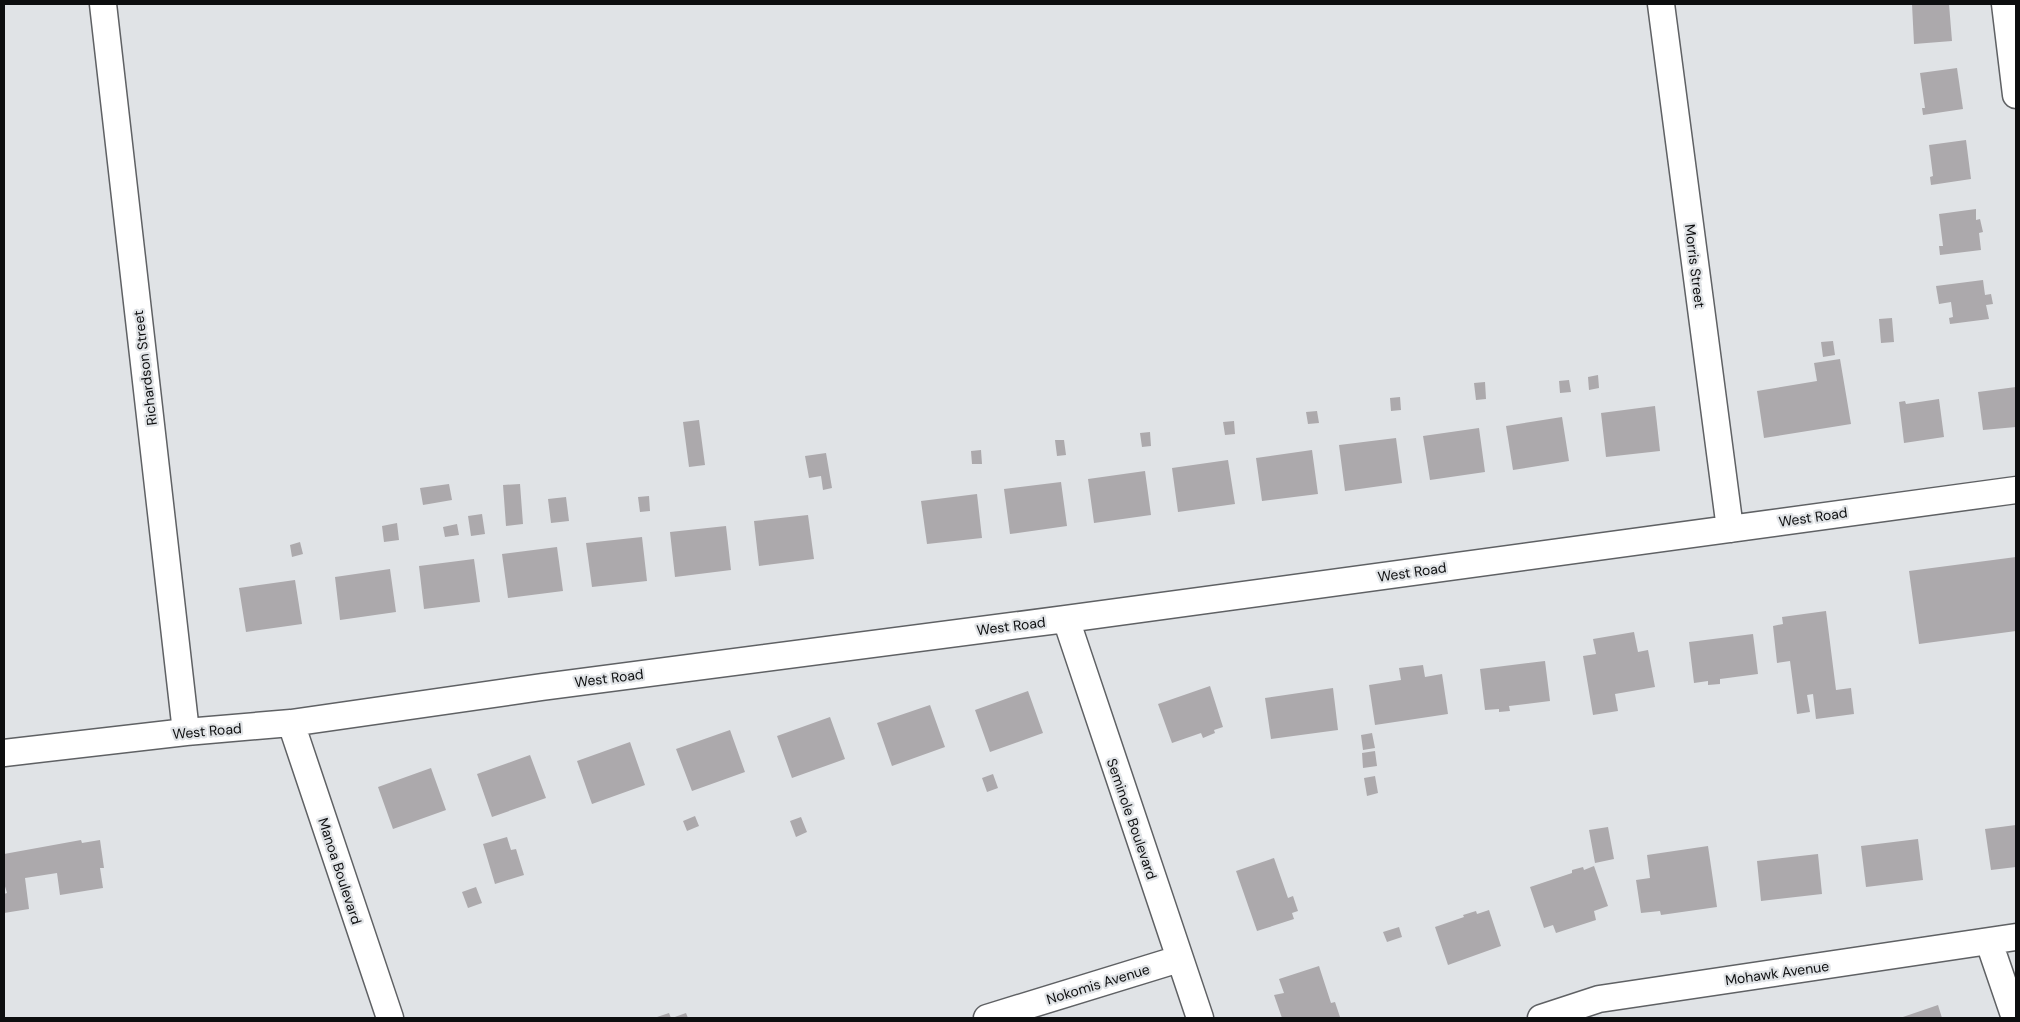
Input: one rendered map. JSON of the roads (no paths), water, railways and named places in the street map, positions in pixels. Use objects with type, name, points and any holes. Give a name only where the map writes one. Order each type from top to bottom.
[{"type":"street","name":"Richardson Street","points":[[103,4],[186,732]]},
{"type":"street","name":"Morris Street","points":[[1661,4],[1730,529]]},
{"type":"street","points":[[2005,4],[2016,95]]},
{"type":"street","name":"West Road","points":[[4,753],[186,732],[291,723],[551,685],[1066,619],[2016,490]]},
{"type":"street","name":"Seminole Boulevard","points":[[1066,619],[1200,1018]]},
{"type":"street","name":"Manoa Boulevard","points":[[291,723],[390,1018]]},
{"type":"street","name":"Mohawk Avenue","points":[[1541,1018],[2016,937]]},
{"type":"street","points":[[1989,942],[2015,1018]]},
{"type":"street","name":"Nokomis Avenue","points":[[987,1018],[1179,959]]}]
